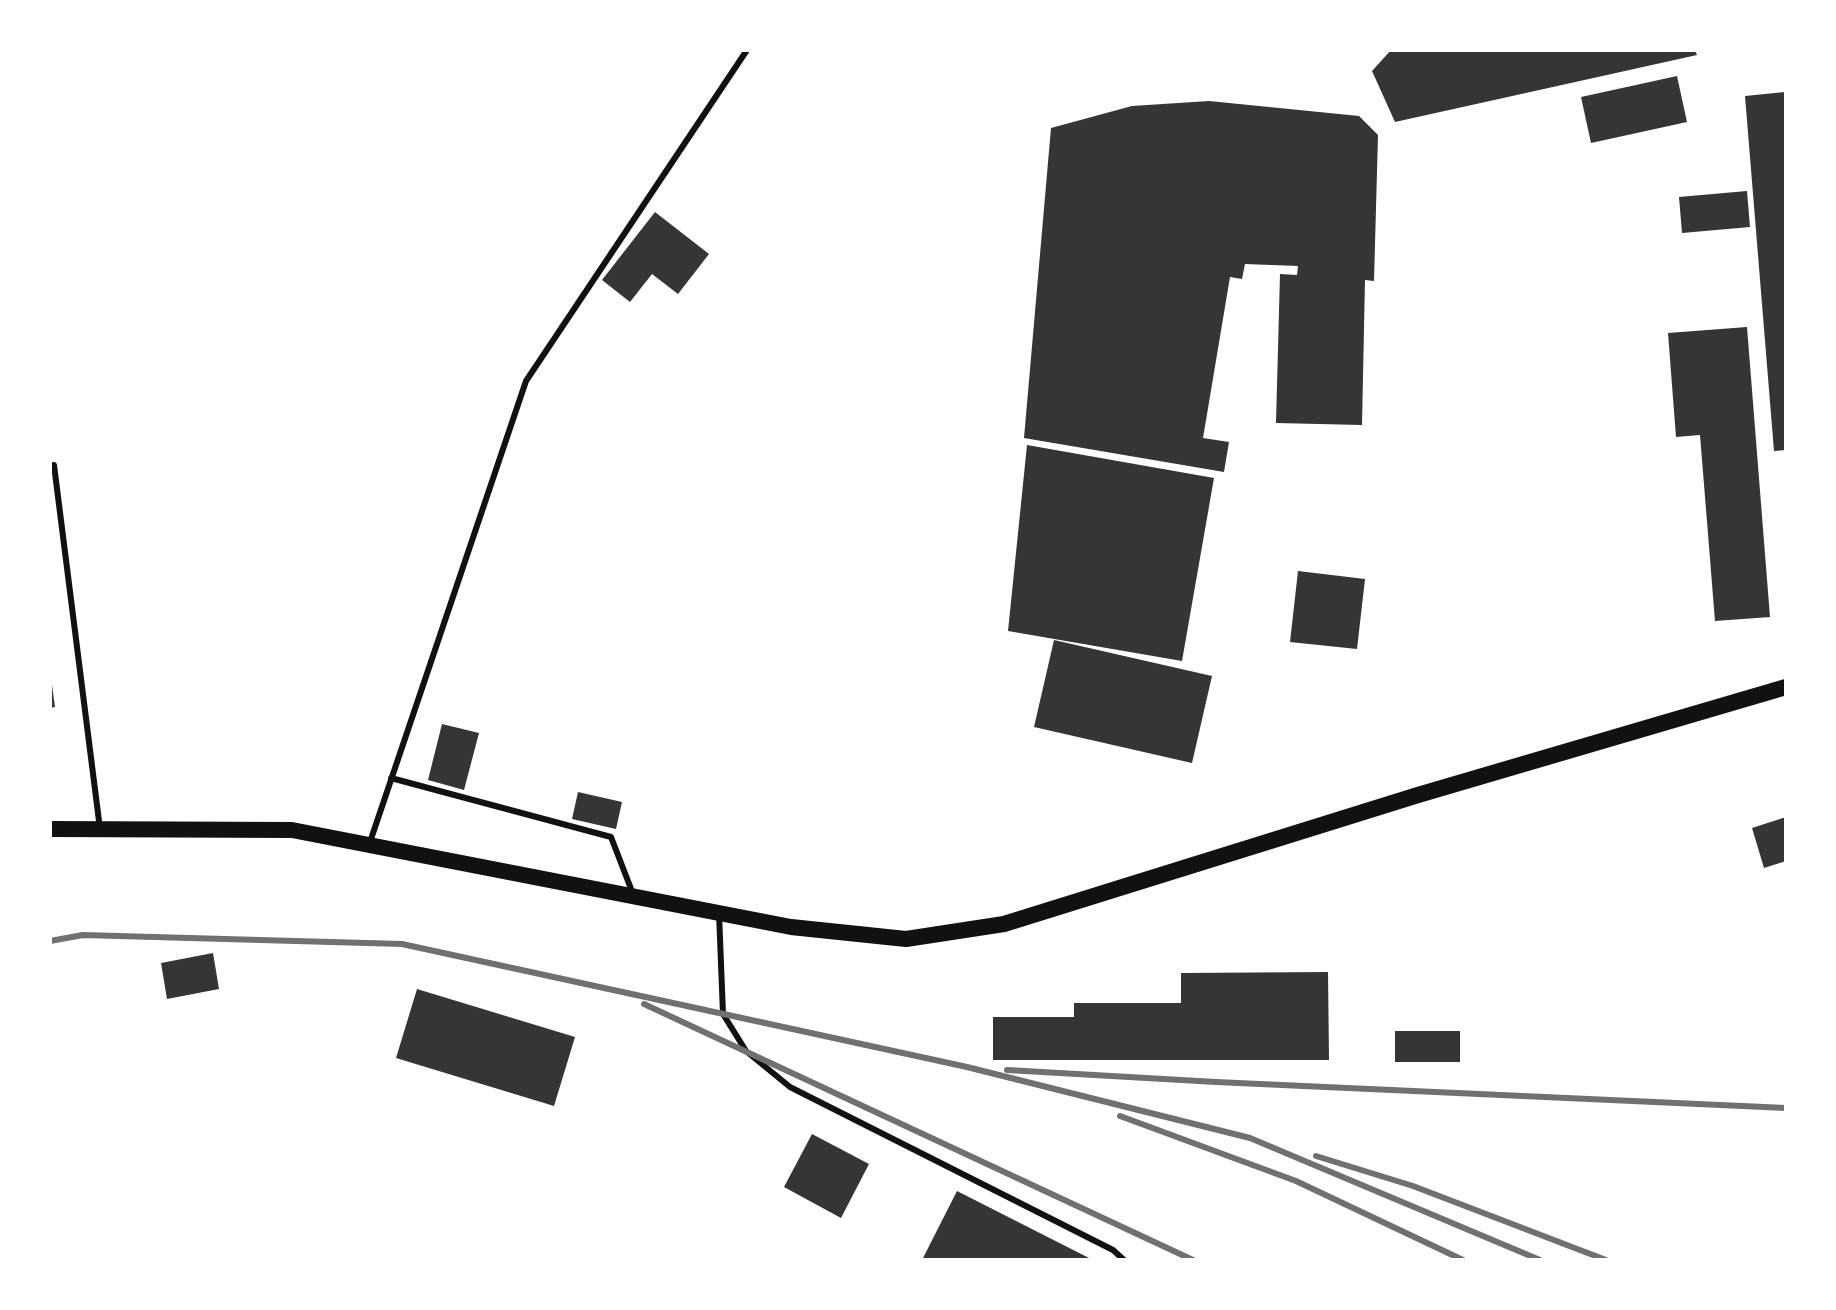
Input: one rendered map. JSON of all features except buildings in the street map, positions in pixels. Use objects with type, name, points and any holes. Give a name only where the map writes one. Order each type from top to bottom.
[{"type":"main road","points":[[50,829],[292,830],[791,927],[906,939],[1004,924],[1418,795],[1786,687]]},
{"type":"lane","points":[[369,845],[526,381],[747,50]]},
{"type":"lane","points":[[54,465],[100,829]]},
{"type":"lane","points":[[391,778],[611,837],[634,897]]},
{"type":"lane","points":[[719,913],[723,1014],[746,1051],[790,1087],[1113,1250],[1124,1260]]},
{"type":"railway","points":[[50,941],[83,935],[402,944],[967,1067],[1250,1138],[1540,1260]]},
{"type":"railway","points":[[644,1004],[1193,1260]]},
{"type":"railway","points":[[1007,1070],[1786,1108]]},
{"type":"railway","points":[[1120,1116],[1296,1181],[1463,1260]]},
{"type":"railway","points":[[1316,1156],[1413,1186],[1606,1260]]}]
